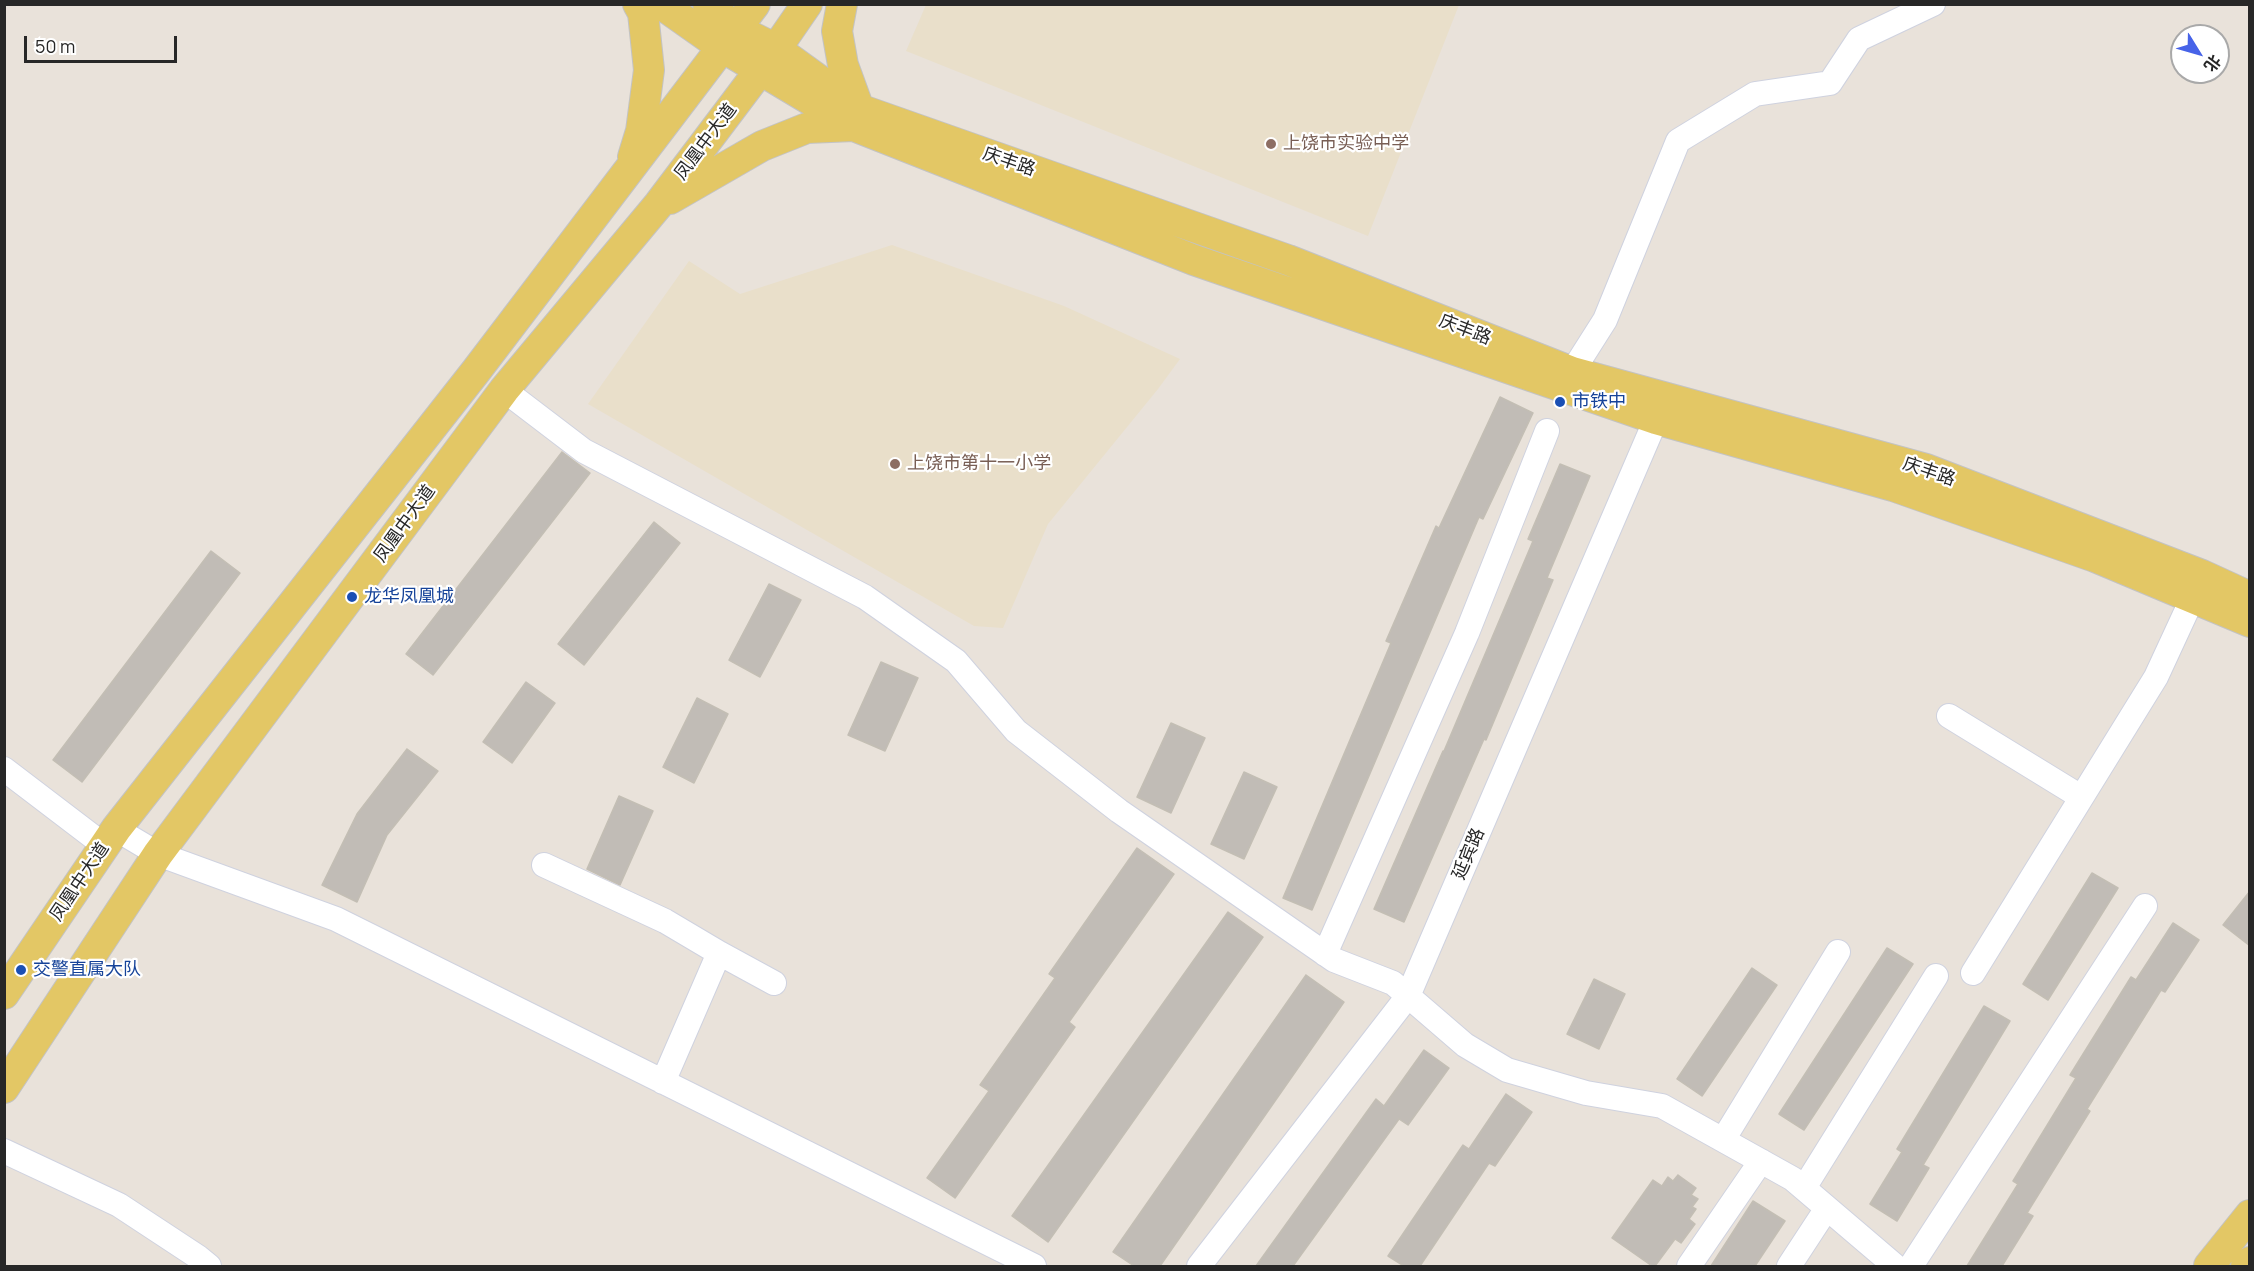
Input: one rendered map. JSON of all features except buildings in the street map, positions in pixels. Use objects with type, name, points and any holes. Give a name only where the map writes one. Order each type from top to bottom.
[{"type":"main road","points":[[629,170],[641,131],[650,70],[643,13],[638,4]]},
{"type":"main road","points":[[660,4],[729,38]]},
{"type":"main road","name":"庆丰路","points":[[708,4],[729,38],[768,60],[857,118],[1288,260],[1660,408],[1926,469],[2198,587],[2250,597]]},
{"type":"main road","name":"凤凰中大道","points":[[4,994],[111,838],[476,371],[755,4]]},
{"type":"main road","name":"凤凰中大道","points":[[4,1088],[158,854],[504,390],[659,204],[768,60],[807,4]]},
{"type":"main road","points":[[842,4],[837,31],[857,118]]},
{"type":"main road","points":[[659,204],[762,146],[807,128],[857,118],[1194,260],[1660,408]]},
{"type":"main road","points":[[2198,587],[2250,622]]},
{"type":"main road","points":[[2209,1266],[2250,1215]]},
{"type":"main road","points":[[2246,1266],[2250,1262]]},
{"type":"street","points":[[1572,372],[1605,320],[1678,141],[1755,94],[1830,83],[1859,39],[1933,4]]},
{"type":"street","points":[[504,390],[584,451],[865,597],[956,662],[1017,731],[1119,811],[1334,960],[1393,983],[1465,1045],[1507,1070],[1586,1093],[1662,1106],[1793,1179],[1895,1266]]},
{"type":"street","name":"延宾路","points":[[1199,1266],[1408,996],[1660,408]]},
{"type":"street","points":[[1325,954],[1467,633],[1547,431]]},
{"type":"street","points":[[1973,973],[2156,677],[2198,587]]},
{"type":"street","points":[[1949,716],[2081,797]]},
{"type":"street","points":[[4,769],[111,838],[336,919],[1034,1266]]},
{"type":"street","points":[[544,865],[665,921],[774,983]]},
{"type":"street","points":[[1911,1266],[2145,906]]},
{"type":"street","points":[[1723,1140],[1838,952]]},
{"type":"street","points":[[663,1082],[718,953]]},
{"type":"street","points":[[1804,1188],[1936,976]]},
{"type":"street","points":[[4,1151],[119,1205],[209,1266]]},
{"type":"street","points":[[1689,1266],[1761,1161]]},
{"type":"street","points":[[1789,1266],[1827,1208]]},
{"type":"shaded area","name":"上饶市实验中学","points":[[926,4],[1459,5],[1368,236],[906,51]]},
{"type":"shaded area","name":"上饶市第十一小学","points":[[892,245],[1064,306],[1180,359],[1048,524],[1003,628],[974,626],[588,404],[689,261],[740,294]]},
{"type":"place","name":"上饶市实验中学","points":[[1271,144]]},
{"type":"place","name":"市铁中","points":[[1560,402]]},
{"type":"place","name":"上饶市第十一小学","points":[[895,464]]},
{"type":"place","name":"龙华凤凰城","points":[[352,597]]},
{"type":"place","name":"交警直属大队","points":[[21,970]]}]
